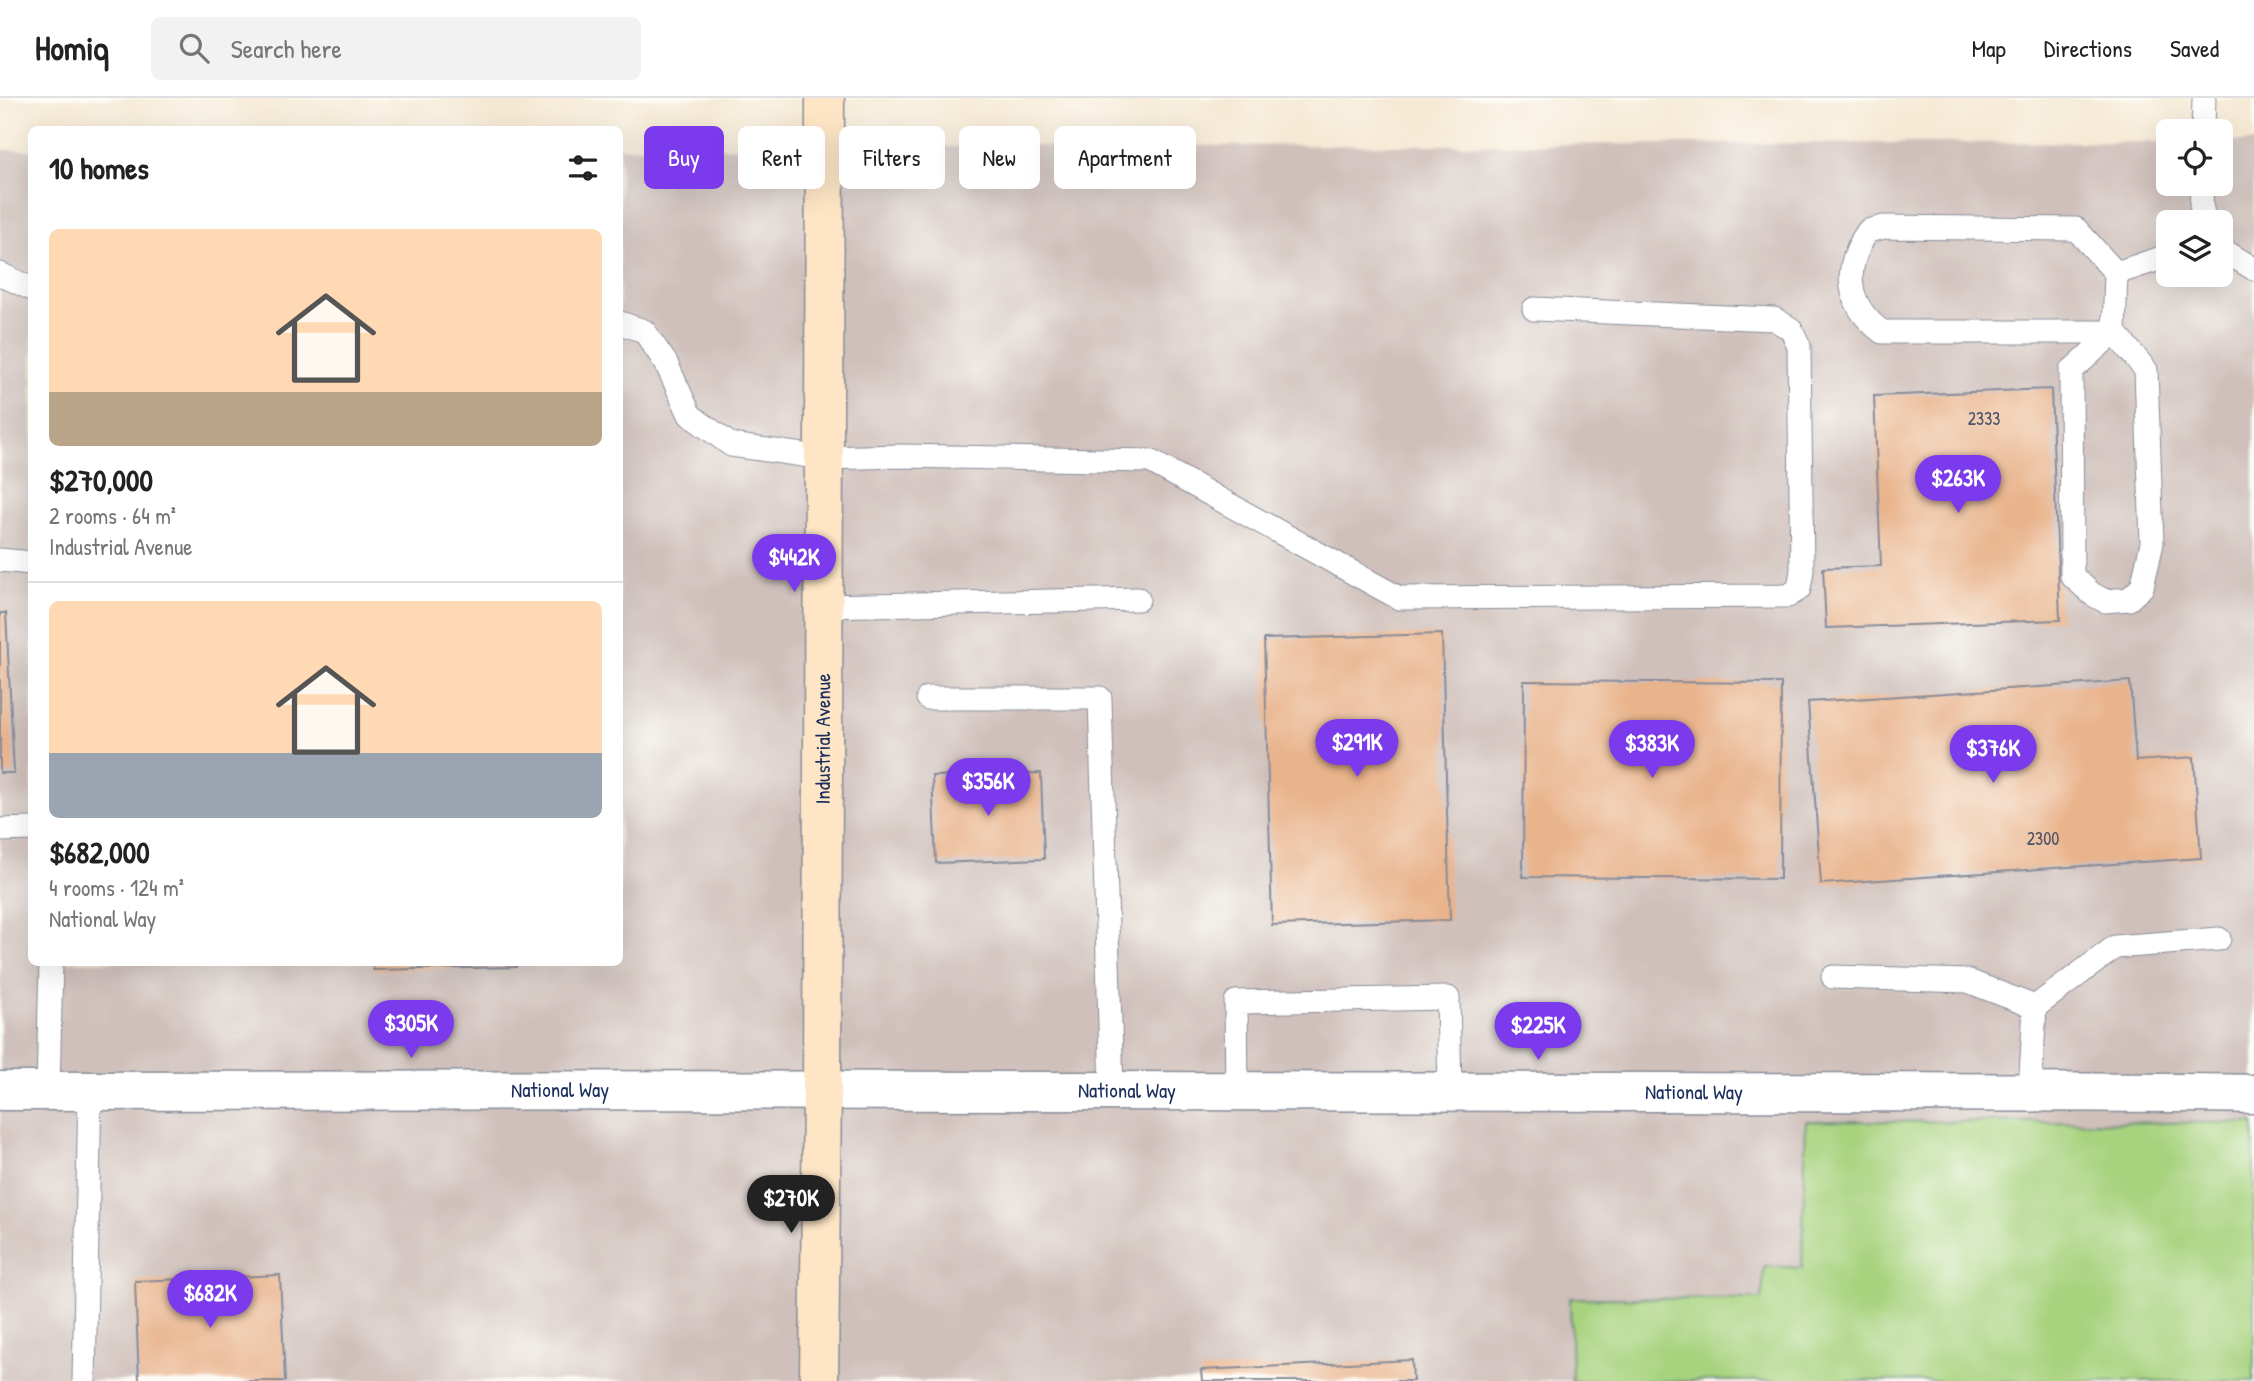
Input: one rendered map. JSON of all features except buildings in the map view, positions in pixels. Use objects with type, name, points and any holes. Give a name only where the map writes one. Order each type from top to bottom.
[{"type":"street","name":"Industrial Avenue","points":[[819,1381],[825,98]]},
{"type":"street","name":"National Way","points":[[0,1091],[822,1089],[2029,1091],[2254,1094]]},
{"type":"lane","points":[[2203,119],[2204,98]]},
{"type":"lane","points":[[2114,332],[1882,332],[1866,320],[1855,300],[1851,263],[1858,245],[1868,231],[1884,227],[2076,229],[2116,273],[2114,332],[2146,370],[2152,543],[2142,586],[2129,600],[2105,601],[2092,594],[2072,576],[2071,371],[2114,332]]},
{"type":"lane","points":[[2233,256],[2254,269]]},
{"type":"lane","points":[[2116,273],[2156,260]]},
{"type":"lane","points":[[0,274],[28,287]]},
{"type":"lane","points":[[623,324],[644,331],[666,363],[690,415],[731,445],[824,458],[902,456],[1150,461],[1399,598],[1788,596],[1799,589],[1802,570],[1799,346],[1791,329],[1774,319],[1534,309]]},
{"type":"lane","points":[[0,560],[28,563]]},
{"type":"lane","points":[[824,606],[1138,599]]},
{"type":"lane","points":[[928,698],[1100,698],[1112,1090]]},
{"type":"lane","points":[[0,830],[28,829]]},
{"type":"lane","points":[[2029,1091],[2035,1007],[2115,947],[2219,939]]},
{"type":"lane","points":[[48,1090],[51,966]]},
{"type":"lane","points":[[1833,977],[1968,981],[2035,1007]]},
{"type":"lane","points":[[1237,1090],[1236,1002],[1448,998],[1450,1091]]},
{"type":"lane","points":[[85,1381],[90,1091]]},
{"type":"shaded area","points":[[2156,142],[2156,196],[2233,196],[2233,142],[2254,142],[2254,1381],[0,1381],[0,150],[28,150],[28,966],[623,966],[623,148],[644,148],[644,189],[724,189],[724,148],[738,148],[738,189],[825,189],[825,147],[839,147],[839,189],[945,189],[945,147],[959,147],[959,189],[1040,189],[1040,146],[1054,146],[1054,189],[1196,189],[1196,146]]},
{"type":"green space","points":[[1806,1121],[2254,1123],[2254,1381],[1572,1381],[1570,1298],[1762,1299],[1764,1266],[1802,1268]]}]
